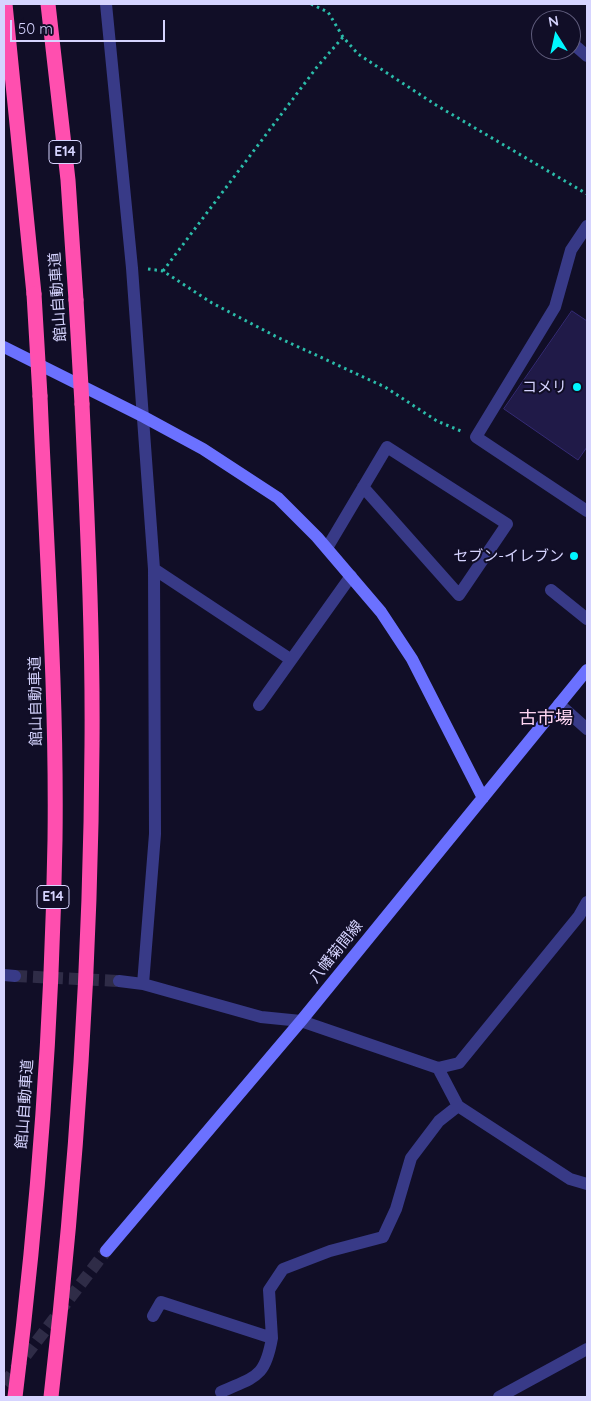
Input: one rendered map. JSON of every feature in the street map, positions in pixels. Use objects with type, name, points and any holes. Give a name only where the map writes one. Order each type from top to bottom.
[{"type":"highway","name":"館山自動車道","points":[[5,4],[34,294],[53,634],[55,840],[44,1095],[15,1397]]},
{"type":"highway","name":"館山自動車道","points":[[48,4],[68,180],[82,404],[91,645],[91,840],[79,1097],[69,1238],[51,1397]]},
{"type":"main road","points":[[4,347],[144,416],[203,449],[271,493],[327,548],[381,612],[412,659],[483,798]]},
{"type":"main road","name":"八幡菊間線","points":[[106,1251],[301,1021],[587,670]]},
{"type":"street","points":[[106,4],[132,268],[154,569],[156,834],[143,984]]},
{"type":"street","points":[[587,226],[571,250],[555,308],[476,437],[587,511]]},
{"type":"street","points":[[327,548],[363,487],[387,447],[507,524],[459,595],[363,487]]},
{"type":"street","points":[[154,569],[290,659]]},
{"type":"street","points":[[259,705],[351,576]]},
{"type":"street","points":[[551,590],[586,616]]},
{"type":"street","points":[[559,704],[587,729]]},
{"type":"street","points":[[119,981],[143,984],[261,1017],[301,1021],[438,1068],[459,1063],[578,916],[587,902]]},
{"type":"street","points":[[438,1068],[458,1106],[570,1179],[587,1184]]},
{"type":"street","points":[[221,1392],[258,1375],[269,1357],[272,1338],[269,1290],[283,1268],[383,1237],[396,1209],[411,1158],[439,1121],[458,1106]]},
{"type":"street","points":[[153,1316],[161,1302],[272,1338]]},
{"type":"street","points":[[499,1397],[587,1349]]},
{"type":"path","points":[[312,4],[328,12],[343,37],[358,54],[428,100],[587,194]]},
{"type":"path","points":[[163,271],[317,67],[343,37]]},
{"type":"path","points":[[132,268],[163,271],[212,303],[277,337],[385,387],[437,421],[476,437]]},
{"type":"building","points":[[572,311],[587,321],[587,447],[578,460],[504,409]]},
{"type":"tunnel","points":[[15,976],[119,981]]},
{"type":"tunnel","points":[[4,1384],[106,1251]]},
{"type":"place","name":"コメリ","points":[[577,387]]},
{"type":"place","name":"セブン-イレブン","points":[[574,556]]},
{"type":"district","name":"古市場","points":[[546,719]]}]
